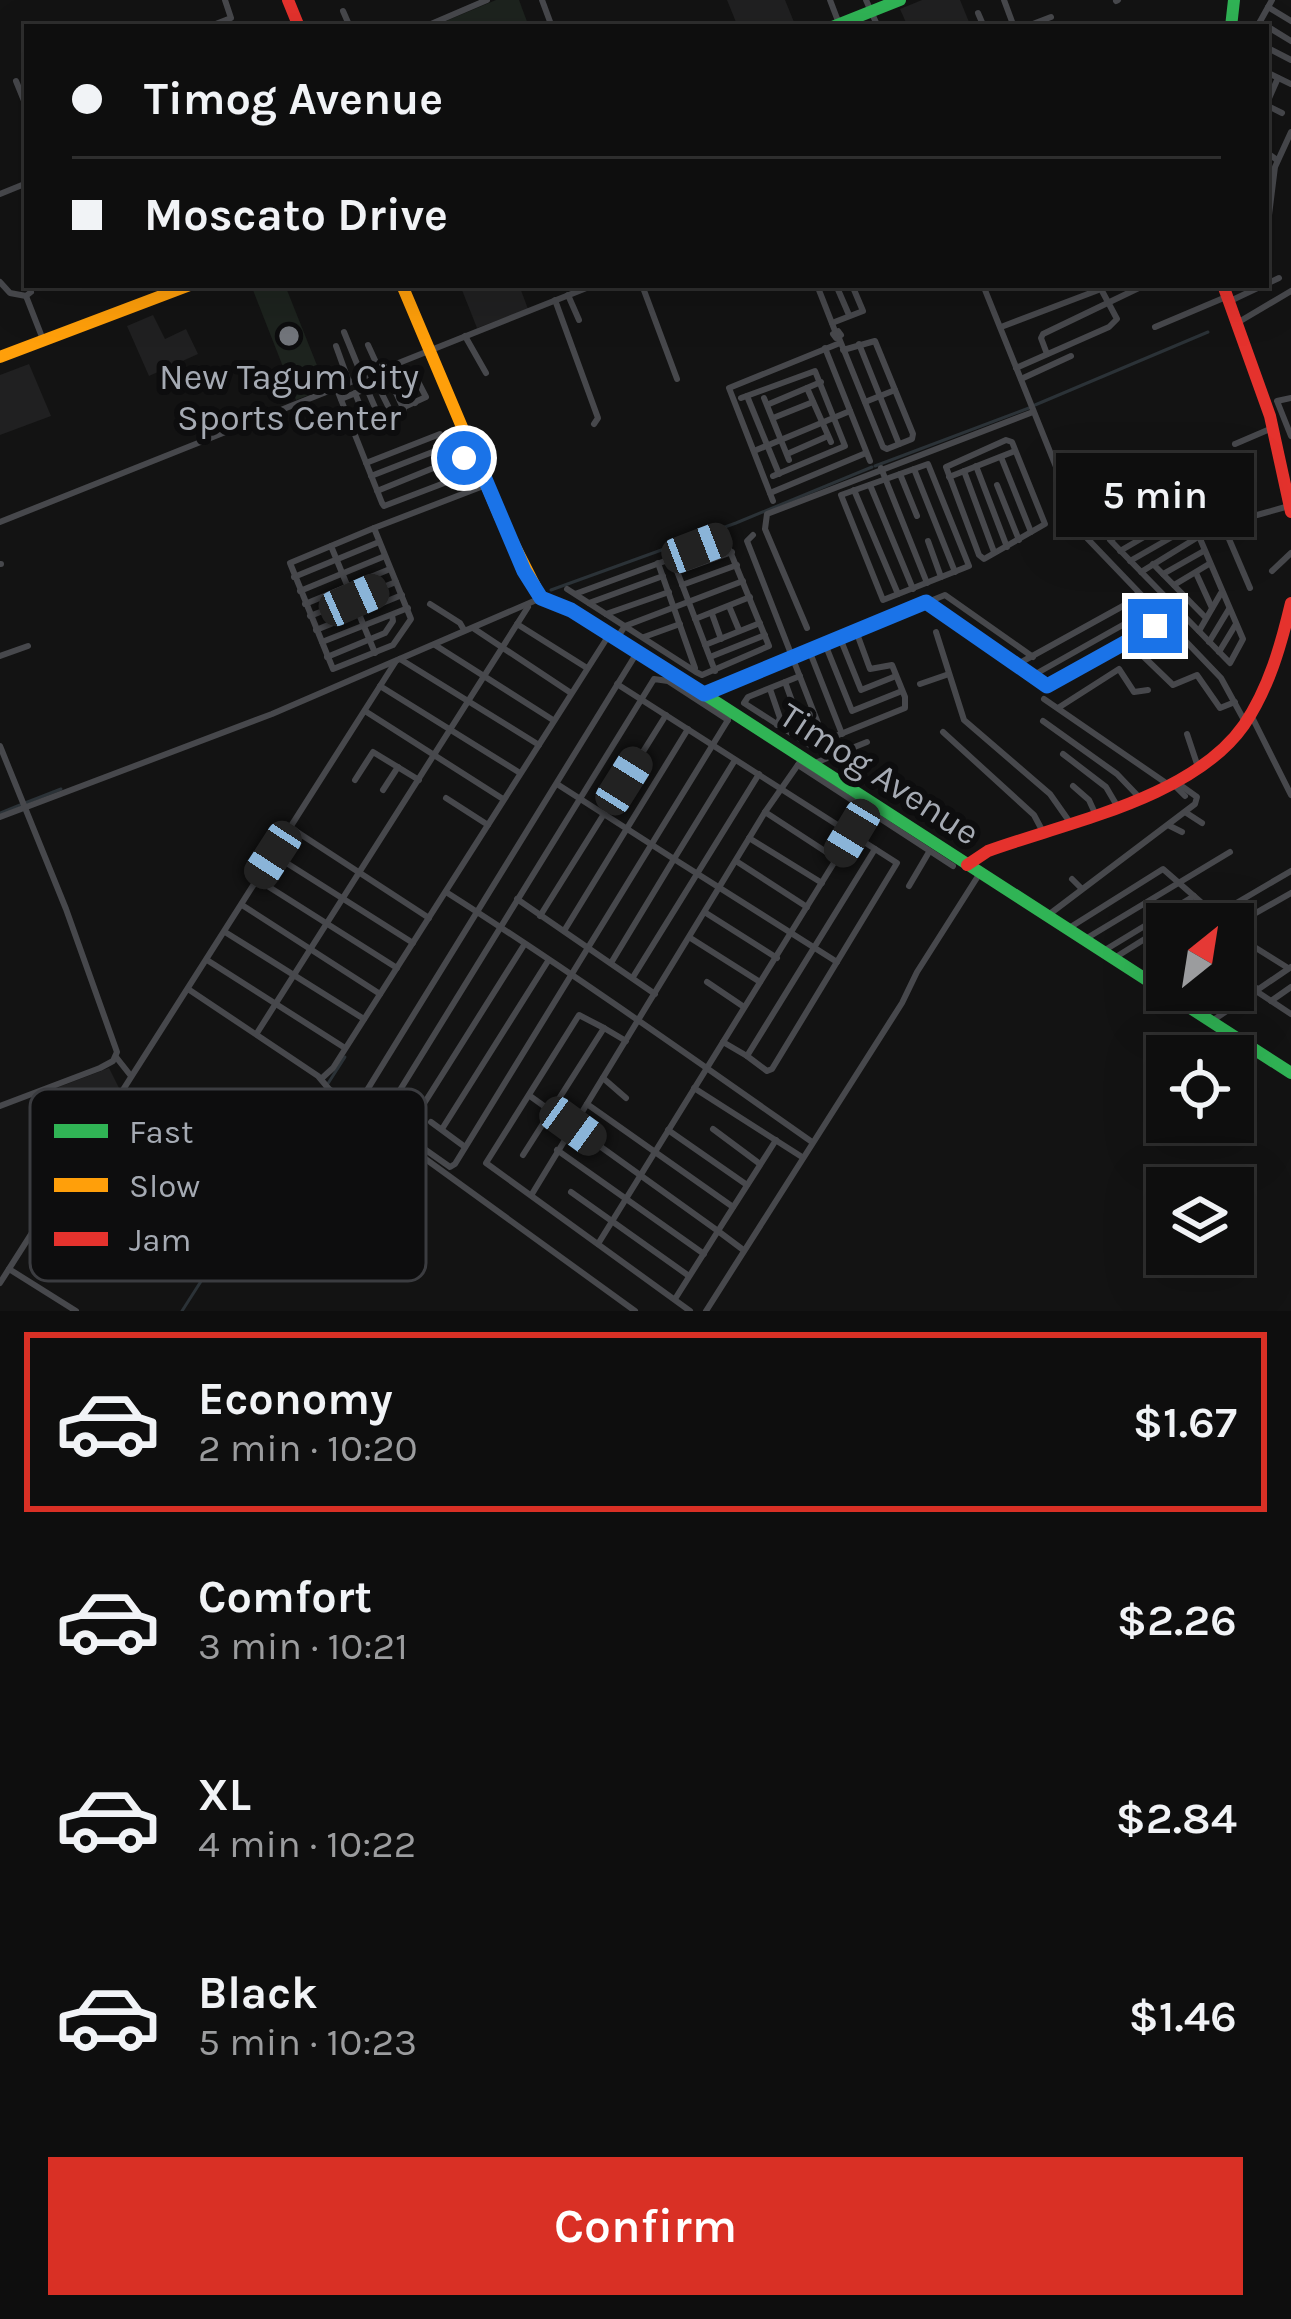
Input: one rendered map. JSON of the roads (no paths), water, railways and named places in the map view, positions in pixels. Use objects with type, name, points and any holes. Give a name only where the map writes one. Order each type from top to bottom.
[{"type":"main road","points":[[839,24],[869,6],[900,0]]},
{"type":"main road","points":[[0,357],[172,288]]},
{"type":"main road","points":[[146,300],[181,288]]},
{"type":"main road","points":[[403,288],[535,601]]},
{"type":"main road","points":[[1225,295],[1279,419],[1290,509]]},
{"type":"main road","name":"Timog Avenue","points":[[535,601],[571,610],[640,645],[731,716],[869,807],[1291,1072]]},
{"type":"main road","points":[[967,868],[981,854],[1171,781],[1222,749],[1247,716],[1277,661],[1291,607]]},
{"type":"street","points":[[216,24],[231,18],[225,0]]},
{"type":"street","points":[[431,24],[487,0]]},
{"type":"street","points":[[1270,4],[1291,21]]},
{"type":"street","points":[[343,10],[349,24]]},
{"type":"street","points":[[978,13],[983,24]]},
{"type":"street","points":[[1032,24],[1051,16]]},
{"type":"street","points":[[1269,74],[1291,84]]},
{"type":"street","points":[[1269,98],[1278,78]]},
{"type":"street","points":[[16,81],[24,101]]},
{"type":"street","points":[[1269,106],[1282,113]]},
{"type":"street","points":[[1269,207],[1277,160],[1291,132]]},
{"type":"street","points":[[1269,154],[1277,160]]},
{"type":"street","points":[[1269,282],[1279,278]]},
{"type":"street","points":[[0,281],[10,293],[28,294],[44,340]]},
{"type":"street","points":[[0,521],[586,288]]},
{"type":"street","points":[[642,288],[677,379]]},
{"type":"street","points":[[818,288],[838,337],[883,446],[914,437],[877,343],[872,339],[859,344],[838,337]]},
{"type":"street","points":[[837,288],[849,316]]},
{"type":"street","points":[[825,348],[868,457],[772,497],[730,387],[825,348],[838,337],[849,316],[863,311],[853,288]]},
{"type":"street","points":[[984,288],[1083,534],[1135,597],[1221,679],[1291,795]]},
{"type":"street","points":[[1047,354],[1042,334],[1139,288]]},
{"type":"street","points":[[1155,327],[1249,289]]},
{"type":"street","points":[[1001,327],[1101,290],[1109,304],[1115,323],[1016,368]]},
{"type":"street","points":[[1234,324],[1291,291]]},
{"type":"street","points":[[568,295],[579,320]]},
{"type":"street","points":[[555,300],[599,419],[594,424]]},
{"type":"street","points":[[344,332],[362,376]]},
{"type":"street","points":[[465,336],[486,373]]},
{"type":"street","points":[[859,344],[899,444]]},
{"type":"street","points":[[368,345],[379,369]]},
{"type":"street","points":[[336,346],[349,382]]},
{"type":"street","points":[[1021,379],[1071,356]]},
{"type":"street","points":[[814,371],[821,382],[845,446],[776,475],[745,397],[814,371]]},
{"type":"street","points":[[354,430],[426,398],[415,372],[340,396],[354,430],[366,463],[377,491],[385,506],[458,481],[460,476],[440,434],[366,463]]},
{"type":"street","points":[[390,379],[404,410]]},
{"type":"street","points":[[808,388],[829,439],[788,457],[766,401],[821,382]]},
{"type":"street","points":[[377,383],[392,414]]},
{"type":"street","points":[[366,388],[380,419]]},
{"type":"street","points":[[865,402],[896,390]]},
{"type":"street","points":[[355,393],[368,424]]},
{"type":"street","points":[[1290,434],[1279,419],[1277,400],[1291,398]]},
{"type":"street","points":[[773,418],[813,402]]},
{"type":"street","points":[[753,451],[850,412]]},
{"type":"street","points":[[807,628],[765,529],[765,517],[1033,412]]},
{"type":"street","points":[[1235,443],[1279,419]]},
{"type":"street","points":[[971,434],[978,450]]},
{"type":"street","points":[[1007,440],[1016,452],[1045,523],[986,559],[980,557],[947,464],[1007,440]]},
{"type":"street","points":[[371,476],[448,446]]},
{"type":"street","points":[[377,491],[473,452]]},
{"type":"street","points":[[950,477],[1016,452]]},
{"type":"street","points":[[1001,457],[1032,533]]},
{"type":"street","points":[[928,464],[969,566],[884,600],[841,495],[870,485],[882,474],[900,474],[928,464]]},
{"type":"street","points":[[976,466],[1007,547]]},
{"type":"street","points":[[914,469],[955,572]]},
{"type":"street","points":[[964,471],[995,554]]},
{"type":"street","points":[[882,474],[927,584]]},
{"type":"street","points":[[900,474],[917,516]]},
{"type":"street","points":[[985,489],[1010,480]]},
{"type":"street","points":[[374,528],[411,617],[399,639],[335,670],[299,590],[292,561],[331,546],[374,528],[486,484]]},
{"type":"street","points":[[870,485],[913,589]]},
{"type":"street","points":[[997,485],[1019,540]]},
{"type":"street","points":[[854,490],[898,594]]},
{"type":"street","points":[[1183,499],[1187,512],[1243,639],[1230,663],[1110,540],[1183,499]]},
{"type":"street","points":[[1250,589],[1219,526],[1290,509]]},
{"type":"street","points":[[902,521],[931,511]]},
{"type":"street","points":[[1120,551],[1187,512]]},
{"type":"street","points":[[1130,561],[1192,525]]},
{"type":"street","points":[[753,535],[747,539],[825,740]]},
{"type":"street","points":[[913,547],[941,536]]},
{"type":"street","points":[[1141,572],[1198,538]]},
{"type":"street","points":[[617,633],[606,614],[571,592],[725,539],[767,649],[700,673],[640,645]]},
{"type":"street","points":[[294,577],[380,542]]},
{"type":"street","points":[[928,542],[941,578]]},
{"type":"street","points":[[331,546],[375,653]]},
{"type":"street","points":[[1163,574],[1203,551]]},
{"type":"street","points":[[677,572],[731,552]]},
{"type":"street","points":[[1272,571],[1291,553]]},
{"type":"street","points":[[299,590],[385,556]]},
{"type":"street","points":[[671,558],[715,671]]},
{"type":"street","points":[[658,563],[700,673]]},
{"type":"street","points":[[1154,564],[1206,618]]},
{"type":"street","points":[[682,585],[737,565]]},
{"type":"street","points":[[1174,585],[1209,565]]},
{"type":"street","points":[[305,604],[390,569]]},
{"type":"street","points":[[1196,572],[1213,608]]},
{"type":"street","points":[[589,603],[663,576]]},
{"type":"street","points":[[320,1079],[346,1048],[587,668],[617,633],[743,580]]},
{"type":"street","points":[[310,616],[396,582]]},
{"type":"street","points":[[606,614],[669,592]]},
{"type":"street","points":[[1199,632],[1221,592]]},
{"type":"street","points":[[315,630],[402,595]]},
{"type":"street","points":[[704,694],[945,595],[1033,657]]},
{"type":"street","points":[[1135,597],[1144,614],[1159,620]]},
{"type":"street","points":[[1016,665],[1135,597]]},
{"type":"street","points":[[695,619],[750,598]]},
{"type":"street","points":[[257,1034],[535,601]]},
{"type":"street","points":[[0,817],[272,714],[535,601]]},
{"type":"street","points":[[926,602],[1047,686],[1159,620],[1171,602]]},
{"type":"street","points":[[430,604],[572,693]]},
{"type":"street","points":[[729,606],[739,631]]},
{"type":"street","points":[[320,643],[408,608]]},
{"type":"street","points":[[1209,642],[1229,609]]},
{"type":"street","points":[[711,612],[721,639]]},
{"type":"street","points":[[1032,676],[1144,614]]},
{"type":"street","points":[[327,657],[387,631],[392,615]]},
{"type":"street","points":[[705,645],[760,623]]},
{"type":"street","points":[[517,624],[587,668]]},
{"type":"street","points":[[368,1089],[640,645],[680,624]]},
{"type":"street","points":[[1220,652],[1236,624]]},
{"type":"street","points":[[800,676],[744,701],[811,746],[906,706],[890,663],[870,669],[856,631]]},
{"type":"street","points":[[936,632],[964,720],[1050,794],[1069,820]]},
{"type":"street","points":[[710,657],[764,635]]},
{"type":"street","points":[[840,638],[861,690],[896,676]]},
{"type":"street","points":[[824,644],[852,711],[902,691]]},
{"type":"street","points":[[435,645],[554,721]]},
{"type":"street","points":[[0,656],[28,646]]},
{"type":"street","points":[[809,650],[842,734]]},
{"type":"street","points":[[1144,657],[1174,686],[1197,675],[1220,707],[1235,702]]},
{"type":"street","points":[[123,1089],[398,660]]},
{"type":"street","points":[[398,660],[538,745]]},
{"type":"street","points":[[1058,708],[1119,669],[1134,692],[1148,690]]},
{"type":"street","points":[[920,684],[950,674]]},
{"type":"street","points":[[401,1089],[654,680],[660,678],[731,716],[465,1147],[450,1167],[426,1150]]},
{"type":"street","points":[[785,682],[802,728],[794,736]]},
{"type":"street","points":[[617,685],[897,866],[772,1069],[767,1071],[723,1042]]},
{"type":"street","points":[[380,686],[521,773]]},
{"type":"street","points":[[770,689],[780,718],[777,725]]},
{"type":"street","points":[[1044,699],[1198,799],[1142,849],[1047,916]]},
{"type":"street","points":[[364,711],[504,800]]},
{"type":"street","points":[[540,916],[665,715]]},
{"type":"street","points":[[1043,721],[1118,774],[1138,796]]},
{"type":"street","points":[[564,931],[688,729]]},
{"type":"street","points":[[943,732],[1030,811],[1042,831]]},
{"type":"street","points":[[1187,734],[1198,767]]},
{"type":"street","points":[[532,1194],[780,788],[804,762],[867,742]]},
{"type":"street","points":[[0,746],[73,929],[116,1057],[131,1076]]},
{"type":"street","points":[[355,780],[373,752],[418,780]]},
{"type":"street","points":[[1063,754],[1106,787],[1116,804]]},
{"type":"street","points":[[611,963],[736,760]]},
{"type":"street","points":[[383,790],[398,767]]},
{"type":"street","points":[[633,977],[759,774]]},
{"type":"street","points":[[1106,787],[1118,774]]},
{"type":"street","points":[[1171,781],[1185,796]]},
{"type":"street","points":[[557,784],[837,962]]},
{"type":"street","points":[[1073,786],[1089,800],[1094,812]]},
{"type":"street","points":[[446,798],[488,825]]},
{"type":"street","points":[[598,1244],[869,807]]},
{"type":"street","points":[[765,812],[837,859]]},
{"type":"street","points":[[1185,812],[1202,823]]},
{"type":"street","points":[[1168,825],[1182,832]]},
{"type":"street","points":[[290,828],[429,918]]},
{"type":"street","points":[[749,838],[822,883]]},
{"type":"street","points":[[909,886],[931,847]]},
{"type":"street","points":[[747,1056],[875,849]]},
{"type":"street","points":[[1084,940],[1230,852]]},
{"type":"street","points":[[273,855],[413,943]]},
{"type":"street","points":[[1187,860],[1199,871]]},
{"type":"street","points":[[736,861],[807,908]]},
{"type":"street","points":[[706,1311],[812,1142],[967,868]]},
{"type":"street","points":[[1066,929],[1163,869],[1202,903]]},
{"type":"street","points":[[1236,903],[1291,871]]},
{"type":"street","points":[[1072,879],[1082,889]]},
{"type":"street","points":[[258,880],[397,968]]},
{"type":"street","points":[[446,892],[812,1142]]},
{"type":"street","points":[[1254,912],[1291,892]]},
{"type":"street","points":[[1107,955],[1194,896]]},
{"type":"street","points":[[517,899],[655,994]]},
{"type":"street","points":[[242,905],[380,994]]},
{"type":"street","points":[[706,913],[777,958]]},
{"type":"street","points":[[225,932],[364,1019]]},
{"type":"street","points":[[1107,955],[1146,935]]},
{"type":"street","points":[[691,938],[760,982]]},
{"type":"street","points":[[426,1100],[524,945]]},
{"type":"street","points":[[1256,948],[1290,968],[1254,992],[1289,1010]]},
{"type":"street","points":[[207,960],[346,1048]]},
{"type":"street","points":[[442,1129],[548,961]]},
{"type":"street","points":[[1139,975],[1146,971]]},
{"type":"street","points":[[706,982],[744,1007]]},
{"type":"street","points":[[1271,1001],[1291,987]]},
{"type":"street","points":[[188,989],[332,1089]]},
{"type":"street","points":[[1211,1022],[1227,1011]]},
{"type":"street","points":[[626,1041],[580,1015],[486,1163],[691,1311]]},
{"type":"street","points":[[524,1155],[604,1028]]},
{"type":"street","points":[[45,1089],[116,1057]]},
{"type":"street","points":[[603,1078],[626,1098]]},
{"type":"street","points":[[694,1088],[802,1157]]},
{"type":"street","points":[[0,1106],[30,1095]]},
{"type":"street","points":[[530,1096],[743,1250]]},
{"type":"street","points":[[587,1103],[733,1208]]},
{"type":"street","points":[[430,1121],[465,1147]]},
{"type":"street","points":[[713,1129],[760,1164]]},
{"type":"street","points":[[668,1130],[747,1185]]},
{"type":"street","points":[[675,1299],[776,1140]]},
{"type":"street","points":[[557,1150],[704,1254]]},
{"type":"street","points":[[426,1158],[635,1311]]},
{"type":"street","points":[[571,1192],[689,1276]]},
{"type":"street","points":[[0,1283],[30,1236]]},
{"type":"street","points":[[9,1269],[76,1311]]},
{"type":"waterway","points":[[1035,405],[1208,332]]},
{"type":"waterway","points":[[875,466],[1029,408]]},
{"type":"waterway","points":[[551,590],[736,523],[872,467]]},
{"type":"waterway","points":[[25,803],[61,789]]},
{"type":"waterway","points":[[0,813],[20,805]]},
{"type":"waterway","points":[[327,1085],[345,1057]]},
{"type":"waterway","points":[[182,1311],[201,1281]]},
{"type":"place","name":"New Tagum City Sports Center","points":[[289,336]]}]
